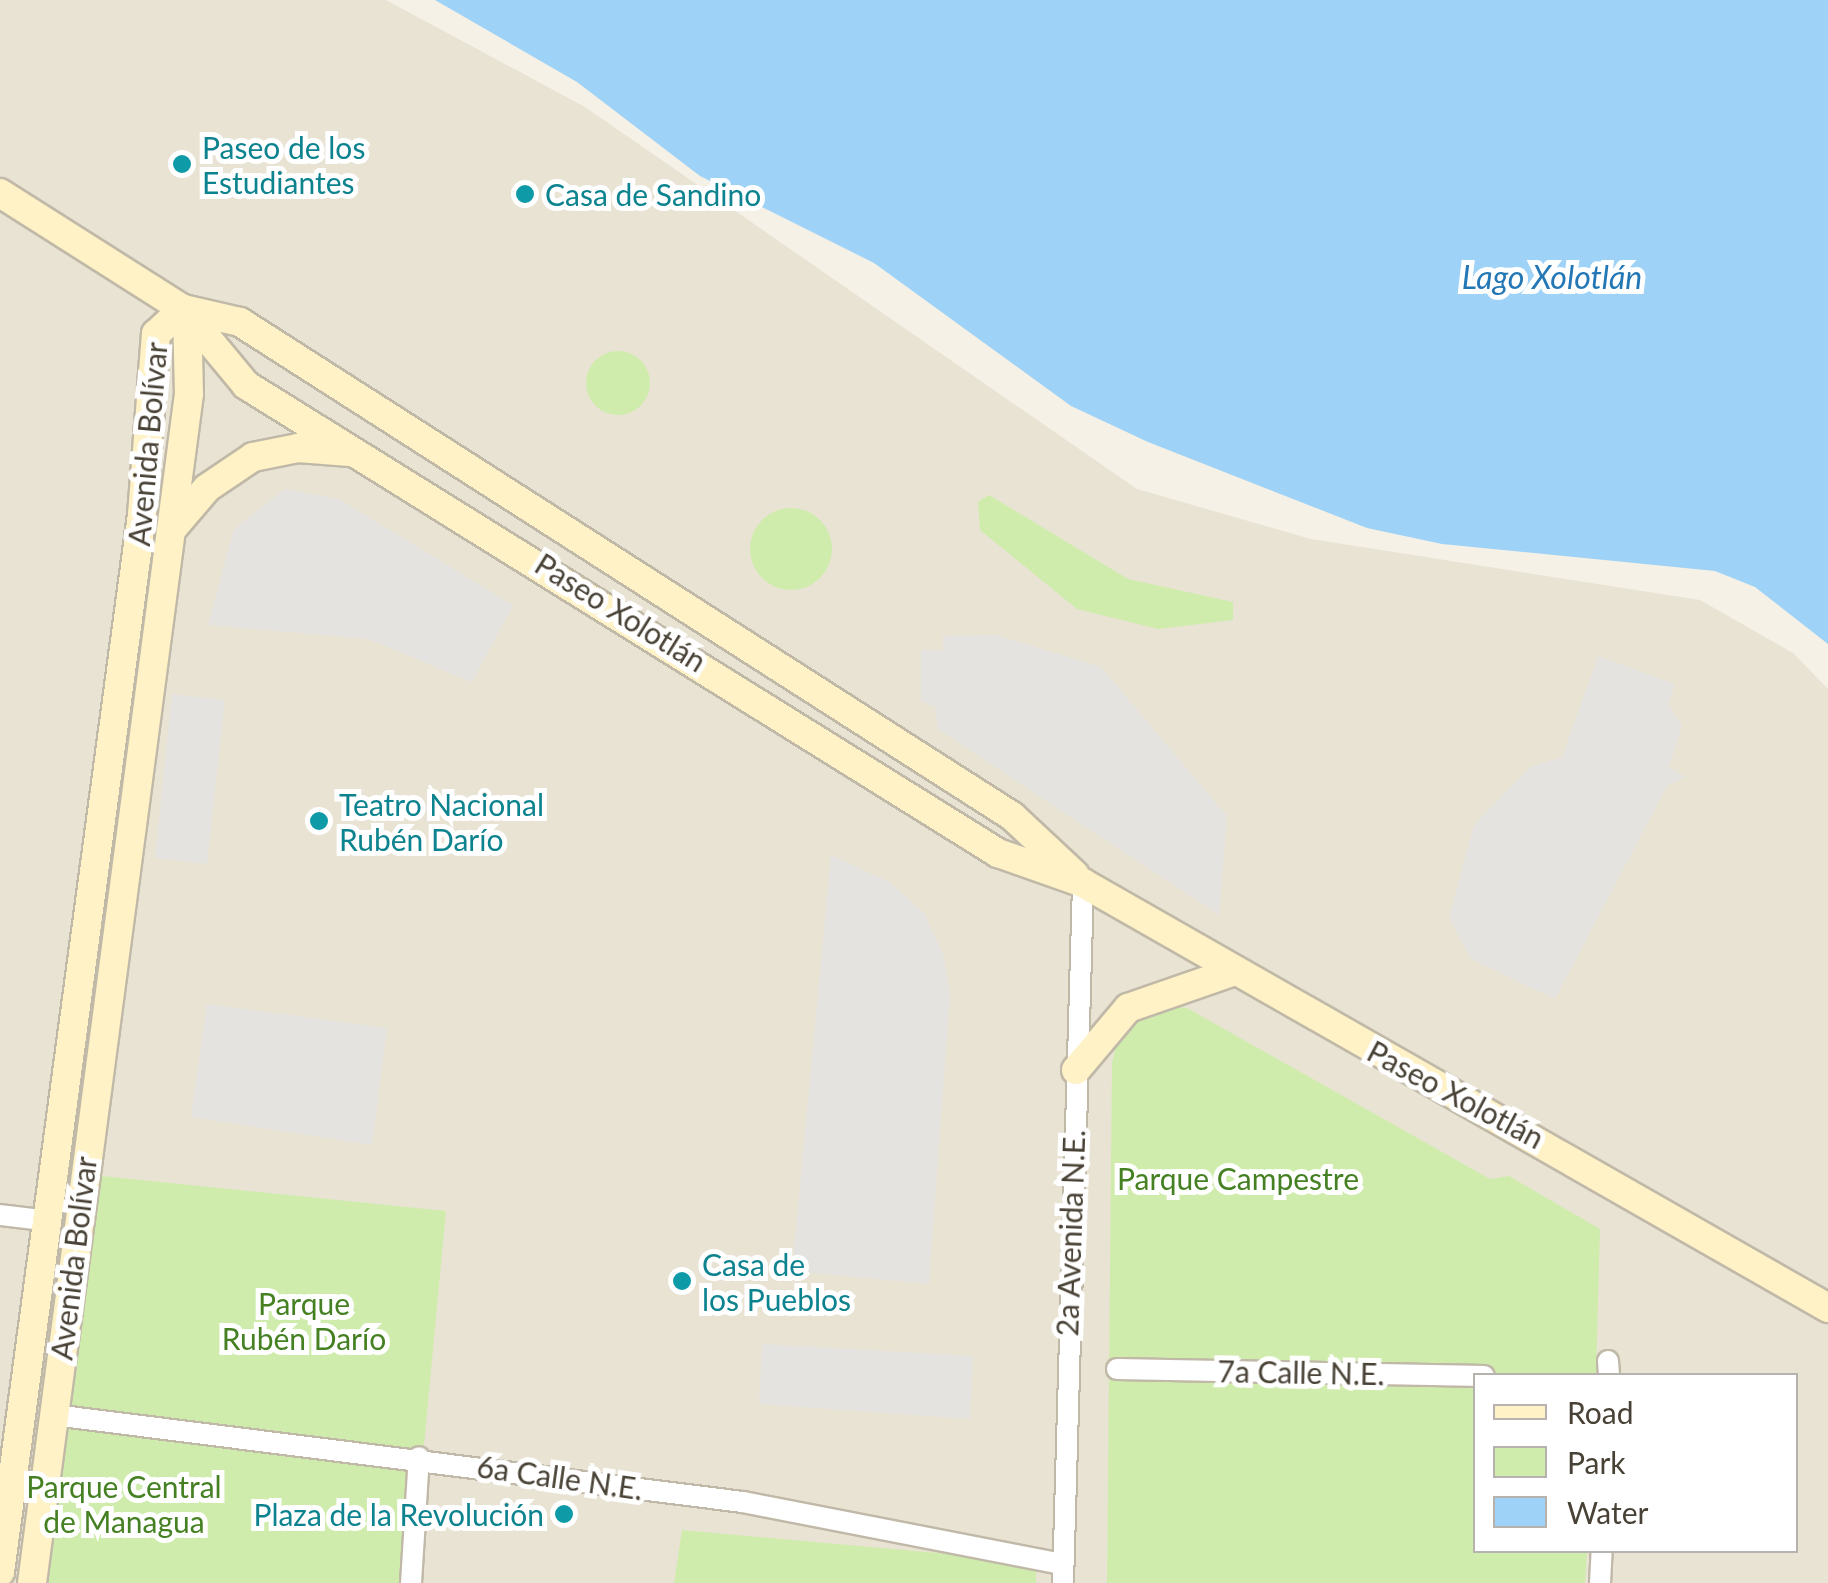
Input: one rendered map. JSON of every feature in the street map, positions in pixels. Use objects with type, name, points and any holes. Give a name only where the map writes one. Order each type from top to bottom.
[{"type":"street","name":"Paseo Xolotlán","points":[[0,193],[183,309],[246,385],[998,853],[1083,883],[1828,1308]]},
{"type":"street","points":[[112,264],[145,294],[156,334]]},
{"type":"street","name":"Paseo Xolotlán","points":[[183,309],[240,322],[1012,816],[1083,883]]},
{"type":"street","name":"Avenida Bolívar","points":[[0,1572],[42,1220],[142,515],[156,334],[183,309],[192,333],[172,529],[32,1583]]},
{"type":"street","points":[[172,529],[207,488],[252,457],[298,448],[358,453]]},
{"type":"street","name":"2a Avenida N.E.","points":[[1063,1574],[1083,883]]},
{"type":"street","points":[[1076,1070],[1128,1008],[1234,971]]},
{"type":"street","points":[[0,1215],[42,1220]]},
{"type":"street","name":"7a Calle N.E.","points":[[1117,1370],[1473,1376]]},
{"type":"street","name":"6a Calle N.E.","points":[[54,1414],[419,1457],[743,1502],[1063,1574]]},
{"type":"street","points":[[411,1583],[419,1457]]},
{"type":"street","points":[[1600,1583],[1602,1553]]},
{"type":"shaded area","points":[[0,0],[386,0],[585,107],[1137,489],[1311,539],[1700,600],[1793,653],[1828,689],[1828,1583],[0,1583]]},
{"type":"shaded area","points":[[285,489],[339,499],[513,605],[472,682],[368,639],[208,625],[234,529]]},
{"type":"shaded area","points":[[996,635],[1101,667],[1227,816],[1219,915],[938,729],[935,707],[921,701],[921,650],[943,650],[943,636]]},
{"type":"shaded area","points":[[1598,656],[1675,684],[1668,704],[1682,725],[1669,768],[1686,777],[1667,786],[1555,999],[1471,959],[1449,918],[1474,825],[1530,767],[1562,757]]},
{"type":"shaded area","points":[[172,694],[225,700],[207,864],[155,858]]},
{"type":"shaded area","points":[[831,855],[889,882],[924,913],[943,954],[950,993],[929,1284],[792,1271]]},
{"type":"shaded area","points":[[207,1004],[387,1028],[372,1145],[191,1117]]},
{"type":"shaded area","points":[[762,1344],[973,1356],[970,1419],[759,1404]]},
{"type":"green space","points":[[618,351],[641,360],[650,383],[641,406],[618,415],[595,406],[586,383],[595,360]]},
{"type":"green space","points":[[989,495],[1128,579],[1233,602],[1233,620],[1158,629],[1077,609],[980,530],[978,502]]},
{"type":"green space","points":[[791,508],[807,511],[820,520],[829,533],[829,565],[820,578],[807,587],[791,590],[775,587],[762,578],[753,565],[750,549],[753,533],[762,520],[775,511]]},
{"type":"green space","name":"Parque Campestre","points":[[1161,1005],[1187,1008],[1490,1179],[1509,1176],[1600,1229],[1596,1373],[1473,1373],[1473,1553],[1587,1553],[1585,1583],[1107,1583],[1112,1063],[1119,1032]]},
{"type":"green space","name":"Parque Rubén Darío","points":[[82,1174],[446,1211],[411,1583],[32,1583]]},
{"type":"green space","points":[[682,1530],[1036,1562],[1036,1583],[674,1583]]},
{"type":"water","name":"Lago Xolotlán","points":[[435,0],[1828,0],[1828,644],[1755,587],[1715,571],[1442,544],[1367,528],[1148,442],[1071,406],[874,263],[700,176],[577,82]]},
{"type":"place","name":"Paseo de los Estudiantes","points":[[182,164]]},
{"type":"place","name":"Casa de Sandino","points":[[525,194]]},
{"type":"place","name":"Teatro Nacional Rubén Darío","points":[[319,821]]},
{"type":"place","name":"Casa de los Pueblos","points":[[682,1281]]},
{"type":"place","name":"Plaza de la Revolución","points":[[564,1514]]},
{"type":"park label","name":"Parque Central de Managua","points":[[124,1503]]}]
